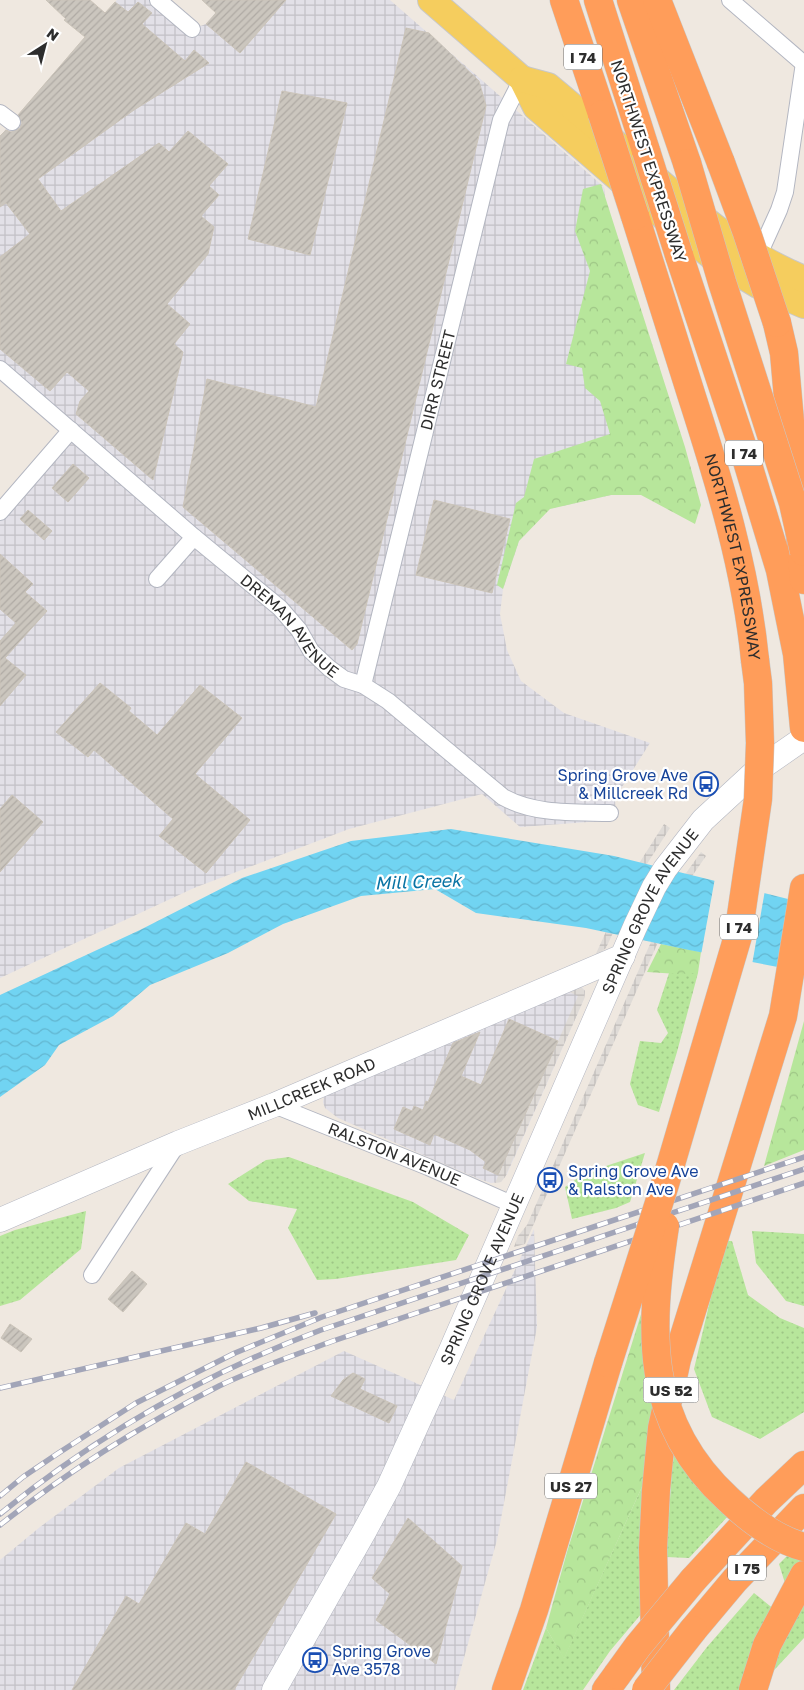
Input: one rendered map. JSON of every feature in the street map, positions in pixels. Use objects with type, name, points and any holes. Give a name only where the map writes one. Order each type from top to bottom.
[{"type":"highway","name":"NORTHWEST EXPRESSWAY","points":[[564,0],[712,459],[738,553],[751,618],[758,683],[760,743],[758,799],[738,936],[665,1184]]},
{"type":"highway","name":"NORTHWEST EXPRESSWAY","points":[[598,0],[743,448],[780,570],[797,654],[804,728]]},
{"type":"highway","points":[[630,0],[687,162],[722,282],[793,503],[804,552]]},
{"type":"highway","points":[[640,0],[670,112]]},
{"type":"highway","points":[[656,0],[721,163],[778,323],[784,353],[804,580]]},
{"type":"highway","points":[[797,654],[804,620]]},
{"type":"highway","name":"US 52","points":[[656,1690],[653,1548],[662,1428],[677,1360],[756,1102],[774,1051],[783,1016],[804,888]]},
{"type":"highway","points":[[665,1184],[668,1212],[658,1274],[654,1341],[660,1386],[670,1421],[689,1456],[712,1485],[740,1510],[768,1531],[804,1547]]},
{"type":"highway","name":"US 27","points":[[506,1690],[534,1610],[608,1363],[665,1184]]},
{"type":"highway","name":"I 75","points":[[612,1683],[656,1624],[694,1580],[766,1501],[804,1465]]},
{"type":"highway","name":"I 75","points":[[646,1690],[735,1580],[804,1508]]},
{"type":"highway","points":[[753,1690],[767,1645],[804,1574]]},
{"type":"main road","points":[[431,0],[522,80],[548,86],[705,220],[735,242],[752,268],[772,292],[804,305]]},
{"type":"main road","points":[[752,268],[804,278]]},
{"type":"main road","name":"SPRING GROVE AVENUE","points":[[274,1690],[389,1486],[434,1390],[654,887],[678,850],[703,820],[755,772],[804,738]]},
{"type":"main road","name":"MILLCREEK ROAD","points":[[0,1220],[623,956]]},
{"type":"street","points":[[158,0],[192,29]]},
{"type":"street","points":[[730,0],[804,63],[785,192],[779,210],[752,268]]},
{"type":"street","name":"DIRR STREET","points":[[364,684],[501,120],[522,80]]},
{"type":"street","name":"DREMAN AVENUE","points":[[0,369],[194,537],[280,608],[298,630],[311,651],[329,668],[344,679],[364,684],[388,701],[490,788],[516,804],[554,811],[610,813]]},
{"type":"street","points":[[0,512],[72,430]]},
{"type":"street","points":[[157,579],[194,537]]},
{"type":"street","name":"RALSTON AVENUE","points":[[274,1104],[428,1167],[514,1205]]},
{"type":"street","points":[[92,1275],[178,1144]]},
{"type":"shaded area","points":[[117,0],[158,0],[192,29],[206,24],[226,0],[390,0],[604,187],[625,434],[633,495],[611,495],[549,509],[519,541],[503,589],[500,614],[507,650],[521,681],[564,713],[650,743],[615,798],[616,820],[520,827],[482,794],[349,829],[194,888],[0,978],[0,512],[71,430],[0,369],[0,136]]},
{"type":"shaded area","points":[[664,824],[670,828],[638,878],[606,948],[594,958],[638,865]]},
{"type":"shaded area","points":[[701,852],[706,856],[688,882],[670,915],[525,1244],[514,1247],[518,1236],[527,1225],[661,919],[679,883]]},
{"type":"shaded area","points":[[579,985],[585,991],[584,999],[505,1177],[501,1182],[495,1183],[578,996],[562,989]]},
{"type":"shaded area","points":[[582,987],[585,991],[584,999],[507,1174],[501,1182],[491,1183],[479,1179],[338,1118],[325,1108],[324,1096],[531,1003]]},
{"type":"shaded area","points":[[534,1229],[537,1327],[497,1540],[455,1690],[0,1690],[0,1560],[40,1527],[119,1468],[344,1351],[454,1400]]},
{"type":"green space","points":[[601,184],[685,447],[701,505],[695,524],[641,495],[611,495],[550,509],[519,541],[503,589],[497,585],[516,503],[524,497],[534,459],[610,434],[600,401],[585,388],[582,368],[566,364],[590,271],[575,231],[583,189]]},
{"type":"green space","points":[[661,944],[701,952],[698,973],[647,972]]},
{"type":"green space","points":[[669,973],[698,973],[659,1112],[638,1105],[630,1084],[640,1041],[661,1043],[668,1033],[657,1010]]},
{"type":"green space","points":[[804,1021],[804,1150],[764,1166]]},
{"type":"green space","points":[[645,1153],[630,1202],[616,1208],[572,1219],[565,1187],[585,1173]]},
{"type":"green space","points":[[289,1157],[413,1202],[469,1235],[456,1260],[336,1279],[317,1280],[288,1228],[297,1209],[249,1201],[228,1184],[266,1160]]},
{"type":"green space","points":[[86,1211],[81,1249],[20,1300],[0,1306],[0,1236],[15,1230]]},
{"type":"green space","points":[[752,1231],[804,1234],[804,1306],[786,1301],[756,1263]]},
{"type":"green space","points":[[724,1241],[732,1241],[748,1295],[780,1318],[804,1328],[804,1412],[760,1439],[712,1417],[694,1369]]},
{"type":"green space","points":[[647,1295],[666,1388],[646,1478],[564,1659],[546,1628],[567,1552]]},
{"type":"green space","points":[[679,1418],[730,1514],[689,1558],[666,1557],[672,1470]]},
{"type":"green space","points":[[646,1478],[642,1613],[610,1651],[583,1690],[523,1690],[546,1628],[564,1658]]},
{"type":"green space","points":[[804,1539],[804,1638],[758,1690],[674,1690],[707,1647],[754,1593],[775,1610],[789,1596],[779,1564]]},
{"type":"water","name":"Mill Creek","points":[[451,829],[614,856],[804,903],[804,972],[586,928],[476,913],[435,889],[361,896],[283,924],[228,953],[150,985],[113,1016],[59,1045],[45,1065],[0,1097],[0,995],[140,930],[242,878],[351,841]]},
{"type":"pier","points":[[715,878],[765,890],[752,965],[701,955]]},
{"type":"building","points":[[46,0],[90,0],[105,13],[115,2],[128,12],[138,2],[152,13],[142,24],[185,61],[194,50],[209,63],[134,110],[38,179],[61,211],[159,143],[169,152],[188,131],[228,164],[209,186],[219,195],[201,216],[214,227],[208,254],[167,304],[190,324],[174,344],[183,352],[153,480],[76,414],[80,401],[89,391],[67,372],[50,391],[0,349],[0,257],[30,234],[6,203],[0,207],[0,136],[6,130],[11,132],[20,128],[22,123],[18,115],[85,37],[64,20],[66,19]]},
{"type":"building","points":[[202,0],[286,0],[240,53],[206,24],[216,13]]},
{"type":"building","points":[[406,28],[429,33],[479,81],[486,106],[357,644],[352,650],[183,507],[207,379],[316,407]]},
{"type":"building","points":[[282,91],[347,103],[310,255],[248,239]]},
{"type":"building","points":[[73,464],[89,478],[68,502],[52,488]]},
{"type":"building","points":[[434,500],[510,519],[492,593],[416,575]]},
{"type":"building","points":[[28,510],[52,531],[44,540],[20,519]]},
{"type":"building","points":[[0,554],[33,584],[25,592],[47,611],[5,658],[26,675],[0,706],[0,641],[16,623],[0,609]]},
{"type":"building","points":[[100,683],[131,708],[129,711],[157,735],[200,685],[242,718],[195,774],[250,820],[206,873],[159,836],[173,819],[94,750],[88,757],[56,732]]},
{"type":"building","points":[[12,795],[43,822],[0,872],[0,809]]},
{"type":"building","points":[[509,1019],[558,1041],[498,1175],[483,1168],[486,1162],[470,1150],[434,1134],[430,1145],[394,1129],[403,1107],[412,1111],[414,1106],[423,1110],[453,1043],[480,1032],[461,1076],[481,1085]]},
{"type":"building","points":[[132,1271],[147,1284],[123,1312],[108,1299]]},
{"type":"building","points":[[10,1324],[32,1339],[21,1352],[1,1338]]},
{"type":"building","points":[[353,1373],[365,1379],[360,1389],[397,1406],[389,1423],[331,1396],[343,1380]]},
{"type":"building","points":[[246,1462],[336,1514],[234,1690],[72,1690],[126,1596],[139,1604],[186,1523],[205,1534]]},
{"type":"building","points":[[408,1518],[462,1566],[436,1664],[376,1620],[390,1594],[372,1578]]},
{"type":"railway","points":[[0,1496],[23,1477],[136,1403],[235,1353],[322,1317],[804,1157]]},
{"type":"railway","points":[[0,1514],[74,1458],[113,1433],[194,1387],[278,1347],[321,1330],[804,1169]]},
{"type":"railway","points":[[0,1525],[52,1486],[106,1450],[190,1401],[247,1373],[333,1341],[804,1183]]},
{"type":"railway","points":[[0,1388],[261,1328],[315,1313]]},
{"type":"place","name":"Spring Grove Ave & Millcreek Rd","points":[[706,784]]},
{"type":"place","name":"Spring Grove Ave & Ralston Ave","points":[[550,1180]]},
{"type":"place","name":"Spring Grove Ave 3578","points":[[315,1660]]}]
